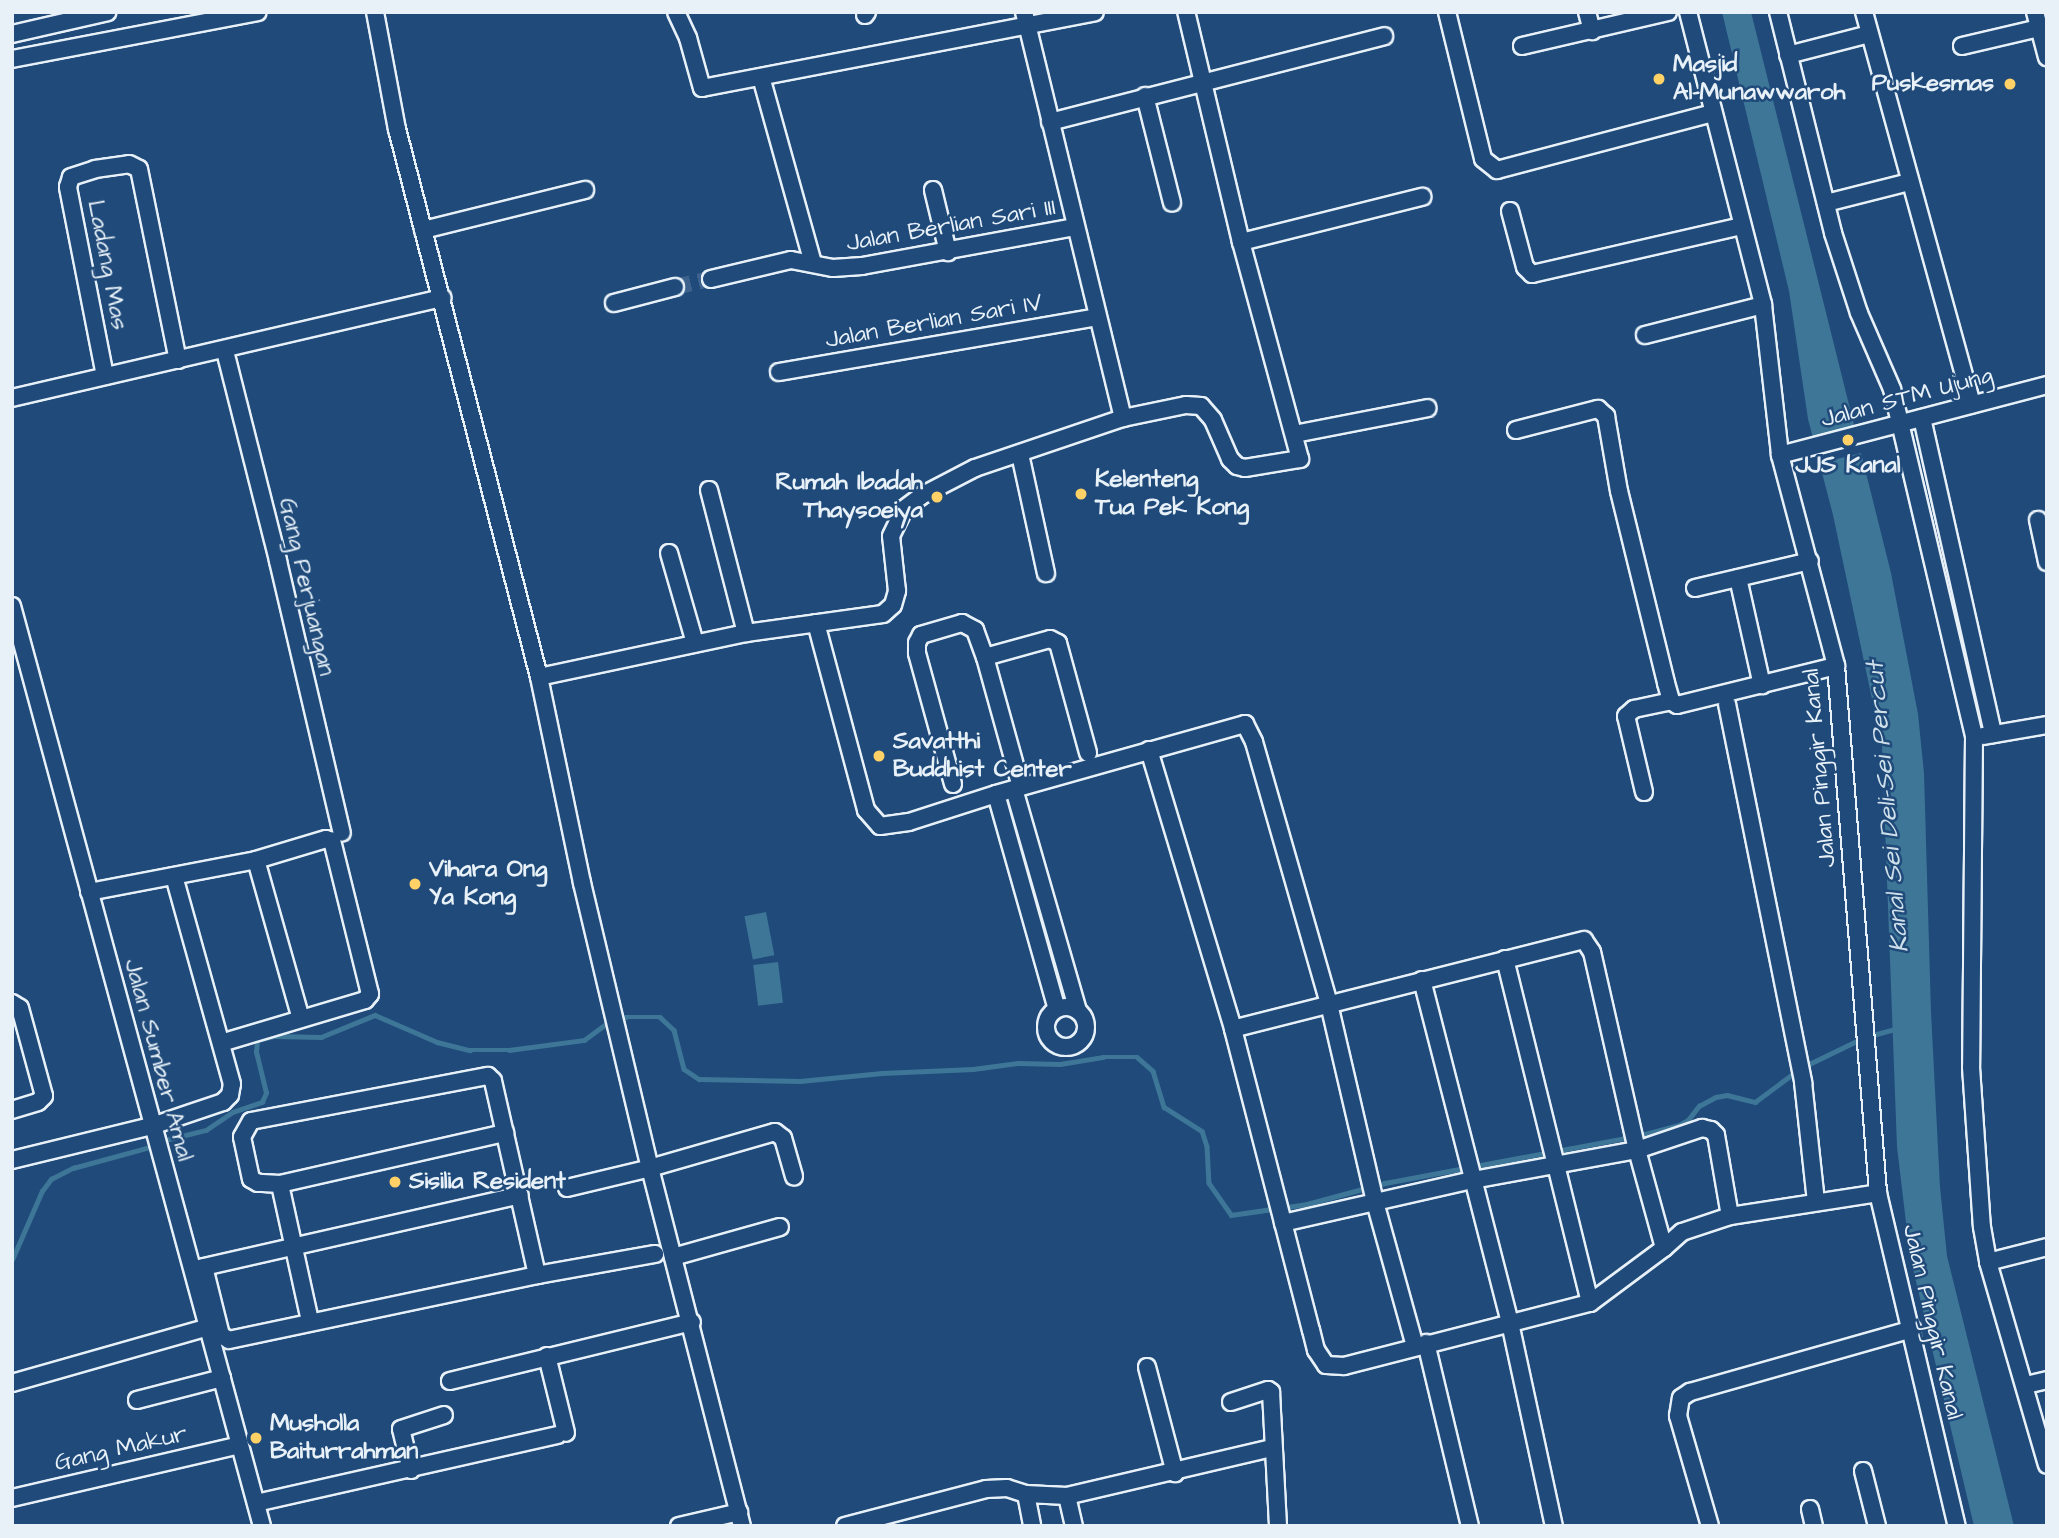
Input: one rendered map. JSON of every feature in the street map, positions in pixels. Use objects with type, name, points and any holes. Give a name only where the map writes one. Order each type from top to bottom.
[{"type":"street","points":[[32,12],[36,29]]},
{"type":"street","points":[[12,34],[108,12]]},
{"type":"street","points":[[12,59],[258,12]]},
{"type":"street","points":[[375,12],[397,129],[443,298],[539,677],[582,883],[650,1168],[741,1519],[679,1526]]},
{"type":"street","points":[[676,12],[688,38],[702,88],[1026,20],[1095,12]]},
{"type":"street","points":[[539,677],[695,643],[883,614],[893,606],[897,591],[891,536],[904,509],[921,496],[975,468],[1123,418],[1186,405],[1201,406],[1213,419],[1230,459],[1245,468],[1300,459],[1241,242],[1186,12]]},
{"type":"street","points":[[1447,12],[1483,159],[1497,170],[1713,113]]},
{"type":"street","points":[[1587,12],[1592,31]]},
{"type":"street","points":[[1522,46],[1668,12]]},
{"type":"street","name":"Jalan Pinggir Kanal","points":[[1688,12],[1763,305],[1786,454],[1836,666],[1870,1059],[1878,1194],[1957,1526]]},
{"type":"street","points":[[1777,12],[1826,203],[1859,313],[1892,389],[1898,425],[1973,737],[1971,1067],[1982,1227],[1988,1262],[2026,1385],[2047,1465]]},
{"type":"street","points":[[1864,12],[1972,404]]},
{"type":"street","points":[[1026,20],[1096,317],[1123,418]]},
{"type":"street","points":[[1962,46],[2037,20],[2047,57]]},
{"type":"street","points":[[1788,55],[1869,34]]},
{"type":"street","points":[[1050,122],[1202,80],[1384,36]]},
{"type":"street","points":[[761,77],[813,263]]},
{"type":"street","points":[[1145,96],[1172,204]]},
{"type":"street","name":"Ladang Mas","points":[[106,376],[68,187],[72,177],[95,169],[130,164],[139,169],[178,360]]},
{"type":"street","points":[[1826,203],[1909,182]]},
{"type":"street","points":[[423,230],[585,190]]},
{"type":"street","points":[[933,190],[947,252]]},
{"type":"street","points":[[1241,242],[1422,197]]},
{"type":"street","points":[[1510,211],[1525,267],[1532,274],[1742,226]]},
{"type":"street","name":"Jalan Berlian Sari III","points":[[711,279],[791,260],[842,268],[947,252],[1075,227]]},
{"type":"street","points":[[614,303],[675,288]]},
{"type":"street","points":[[12,398],[225,351],[443,298]]},
{"type":"street","points":[[1645,335],[1763,305]]},
{"type":"street","name":"Jalan Berlian Sari IV","points":[[779,372],[1096,317]]},
{"type":"street","name":"Gang Perjuangan","points":[[225,351],[342,833]]},
{"type":"street","name":"Jalan STM Ujung","points":[[1786,454],[2047,385]]},
{"type":"street","points":[[1294,434],[1428,408]]},
{"type":"street","points":[[1516,430],[1598,409],[1606,416],[1619,491],[1671,701]]},
{"type":"street","points":[[1922,418],[1993,734]]},
{"type":"street","points":[[1020,454],[1046,573]]},
{"type":"street","points":[[709,490],[746,634]]},
{"type":"street","points":[[2038,520],[2047,562]]},
{"type":"street","points":[[669,553],[695,643]]},
{"type":"street","points":[[1695,588],[1810,561]]},
{"type":"street","points":[[1738,578],[1762,685]]},
{"type":"street","name":"Jalan Sumber Amal","points":[[12,606],[152,1126],[195,1265],[239,1445],[262,1526]]},
{"type":"street","points":[[816,623],[866,810],[875,824],[909,822],[1231,726],[1245,724],[1251,732],[1329,1004],[1368,1159],[1375,1199],[1421,1344],[1470,1526]]},
{"type":"street","points":[[953,784],[917,653],[917,643],[921,635],[962,623],[975,630],[985,657],[1078,1011],[1087,1025],[1081,1041],[1065,1047],[1057,1044],[1047,1031],[1050,1015],[1057,1009],[1072,1007],[1078,1011]]},
{"type":"street","points":[[985,657],[1050,639],[1058,643],[1088,753]]},
{"type":"street","points":[[1644,792],[1626,716],[1634,709],[1671,701],[1682,705],[1836,666]]},
{"type":"street","points":[[1727,704],[1798,1054],[1816,1202]]},
{"type":"street","points":[[1973,737],[2047,725]]},
{"type":"street","points":[[1149,750],[1233,1029],[1316,1350],[1326,1365],[1344,1366],[1421,1344],[1590,1303],[1682,1232],[1730,1216],[1878,1194]]},
{"type":"street","points":[[996,794],[1057,1009]]},
{"type":"street","points":[[89,892],[256,860],[326,839],[334,844],[370,995],[365,1000],[221,1043]]},
{"type":"street","points":[[256,860],[301,1019]]},
{"type":"street","points":[[12,1160],[152,1126],[227,1099],[232,1084],[174,876]]},
{"type":"street","points":[[1233,1029],[1584,940],[1588,945],[1636,1147],[1664,1248]]},
{"type":"street","points":[[1505,959],[1590,1303]]},
{"type":"street","points":[[1423,981],[1510,1323],[1554,1526]]},
{"type":"street","points":[[12,1003],[20,1008],[44,1096],[38,1102],[12,1110]]},
{"type":"street","points":[[505,1133],[280,1184],[255,1182],[251,1179],[242,1137],[251,1121],[484,1076],[493,1081],[520,1195],[537,1275]]},
{"type":"street","points":[[1282,1222],[1471,1171],[1554,1155],[1636,1147],[1702,1128],[1712,1130],[1716,1135],[1730,1216]]},
{"type":"street","points":[[567,1188],[650,1168],[775,1132],[783,1138],[794,1175]]},
{"type":"street","points":[[280,1184],[310,1321]]},
{"type":"street","points":[[520,1195],[294,1240],[195,1265],[224,1338],[237,1339],[310,1321],[655,1254]]},
{"type":"street","points":[[673,1257],[780,1227]]},
{"type":"street","points":[[1988,1262],[2047,1247]]},
{"type":"street","points":[[450,1381],[692,1322]]},
{"type":"street","points":[[12,1383],[209,1327]]},
{"type":"street","points":[[1710,1526],[1678,1416],[1681,1398],[1690,1392],[1912,1329]]},
{"type":"street","points":[[256,1503],[562,1434],[547,1356]]},
{"type":"street","points":[[1147,1367],[1175,1473]]},
{"type":"street","points":[[137,1400],[222,1378]]},
{"type":"street","points":[[2026,1385],[2047,1380]]},
{"type":"street","points":[[1231,1402],[1270,1391],[1278,1526]]},
{"type":"street","points":[[411,1470],[401,1429],[444,1415]]},
{"type":"street","name":"Gang Makur","points":[[12,1498],[239,1445]]},
{"type":"street","points":[[845,1526],[986,1489],[1007,1488],[1026,1494],[1067,1496],[1175,1473],[1272,1448]]},
{"type":"street","points":[[1863,1471],[1877,1526]]},
{"type":"street","points":[[1026,1494],[1032,1526]]},
{"type":"street","points":[[1067,1496],[1074,1526]]},
{"type":"street","points":[[1810,1509],[1814,1526]]},
{"type":"water","name":"Kanal Sei Deli–Sei Percut","points":[[1722,12],[1751,12],[1891,573],[1918,714],[1924,773],[1931,1012],[1940,1187],[1947,1256],[2014,1526],[1974,1526],[1910,1256],[1897,1147],[1882,746],[1833,515],[1808,419],[1789,291]]},
{"type":"water","points":[[766,912],[774,955],[753,959],[744,916]]},
{"type":"water","points":[[778,962],[783,1003],[758,1006],[753,965]]},
{"type":"pier","points":[[1858,428],[1864,452],[1817,464],[1810,440]]},
{"type":"waterway","points":[[165,1140],[206,1130],[233,1112],[262,1102],[266,1093],[256,1052],[257,1040],[275,1036],[321,1037],[375,1015],[437,1042],[470,1050],[509,1050],[584,1040],[610,1021],[626,1017],[660,1017],[674,1030],[684,1069],[699,1079],[800,1081],[882,1073],[973,1069],[1018,1063],[1060,1064],[1103,1057],[1137,1057],[1153,1071],[1164,1107],[1202,1131],[1207,1146],[1209,1183],[1231,1215],[1307,1204],[1385,1183],[1630,1137]]},
{"type":"waterway","points":[[1869,1036],[1898,1028]]},
{"type":"waterway","points":[[1638,1136],[1679,1125],[1688,1120],[1699,1106],[1716,1097],[1727,1095],[1755,1102],[1801,1068],[1861,1039]]},
{"type":"waterway","points":[[12,1260],[42,1191],[51,1179],[73,1168],[146,1148]]},
{"type":"tunnel","points":[[675,287],[711,279]]},
{"type":"place","name":"Masjid Al-Munawwaroh","points":[[1659,79]]},
{"type":"place","name":"Puskesmas","points":[[2010,84]]},
{"type":"place","name":"JJS Kanal","points":[[1848,440]]},
{"type":"place","name":"Kelenteng Tua Pek Kong","points":[[1081,494]]},
{"type":"place","name":"Rumah Ibadah Thaysoeiya","points":[[937,497]]},
{"type":"place","name":"Savatthi Buddhist Center","points":[[879,756]]},
{"type":"place","name":"Vihara Ong Ya Kong","points":[[415,884]]},
{"type":"place","name":"Sisilia Resident","points":[[395,1182]]},
{"type":"place","name":"Musholla Baiturrahman","points":[[256,1438]]}]
